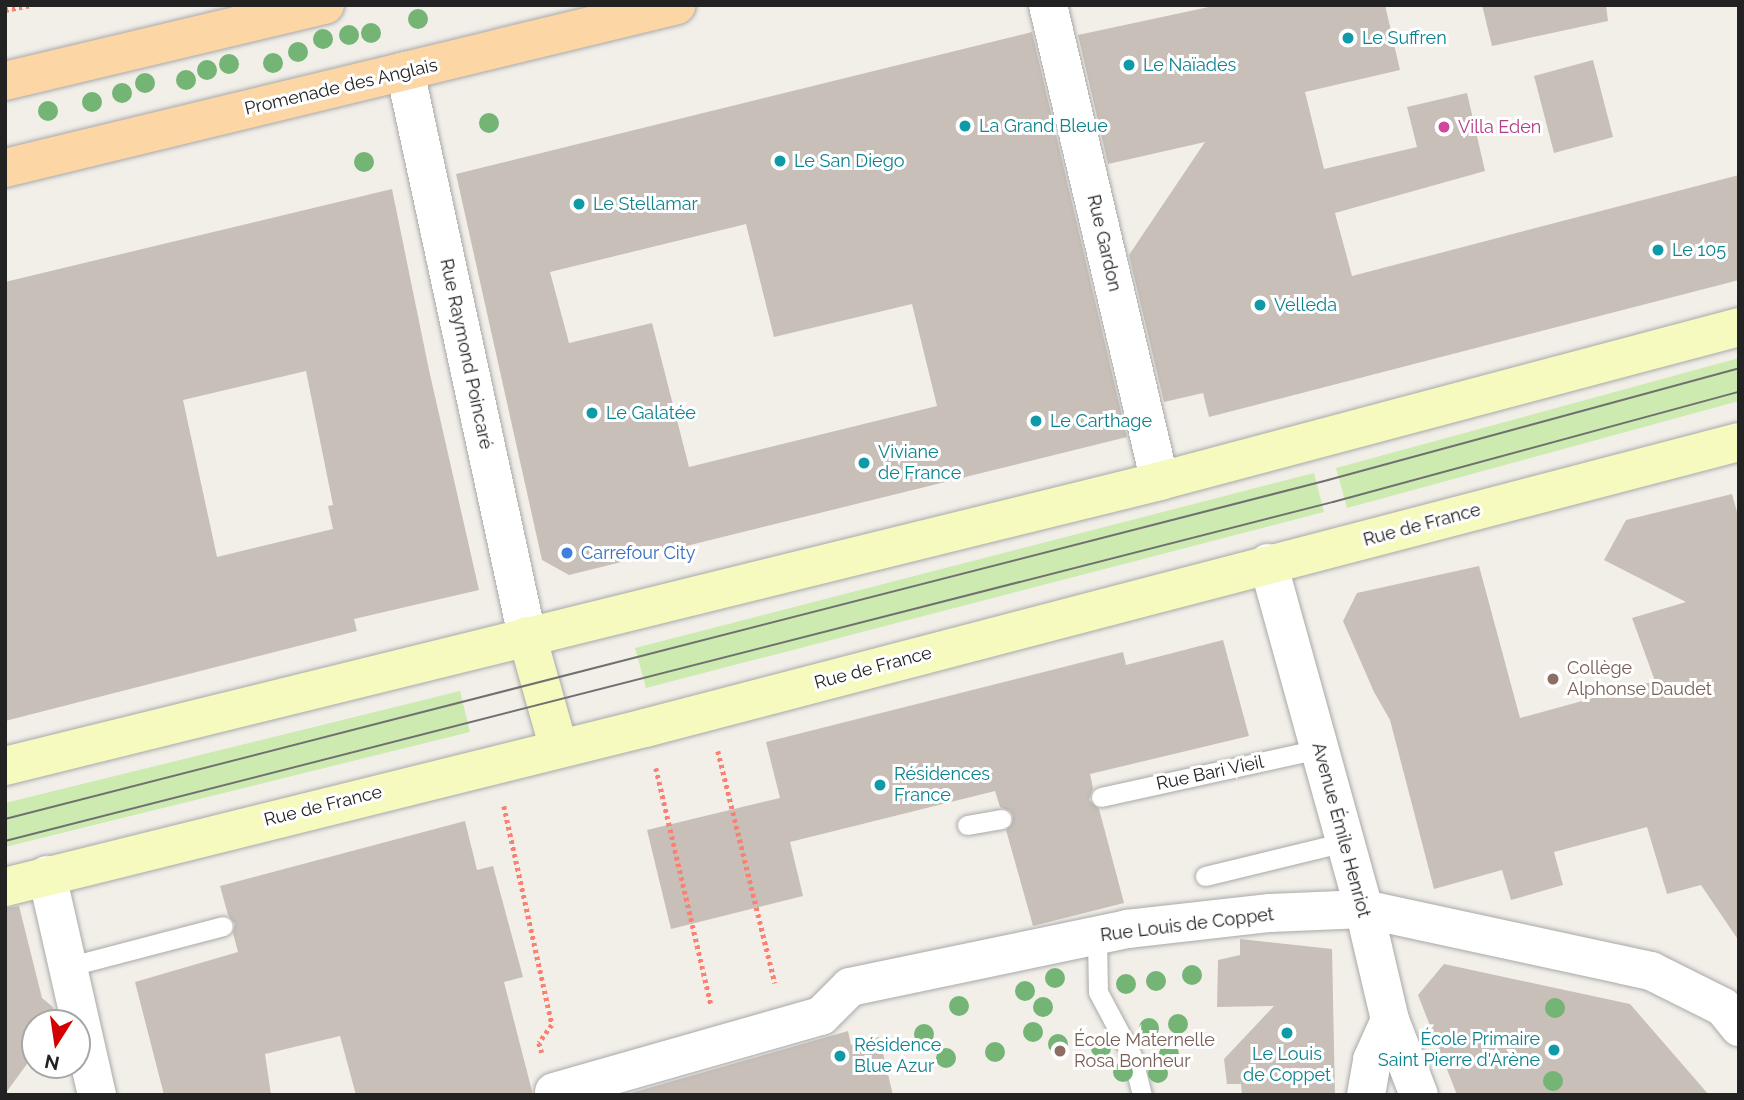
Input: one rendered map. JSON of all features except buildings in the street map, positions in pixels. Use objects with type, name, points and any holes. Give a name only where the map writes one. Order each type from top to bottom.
[{"type":"main road","points":[[5,80],[325,5]]},
{"type":"main road","name":"Promenade des Anglais","points":[[5,168],[677,5]]},
{"type":"main road","points":[[5,766],[1160,481],[1739,327]]},
{"type":"main road","name":"Rue de France","points":[[5,887],[559,749],[1739,442]]},
{"type":"main road","points":[[527,636],[559,749]]},
{"type":"street","name":"Rue Gardon","points":[[1048,5],[1160,481]]},
{"type":"street","name":"Rue Raymond Poincaré","points":[[405,71],[527,636]]},
{"type":"street","name":"Avenue Émile Henriot","points":[[1268,563],[1364,909],[1390,1020],[1419,1095]]},
{"type":"street","points":[[47,875],[97,1095]]},
{"type":"street","name":"Rue Louis de Coppet","points":[[554,1092],[821,1016],[850,987],[1127,929],[1270,913],[1364,909],[1651,971],[1723,1007],[1739,1027]]},
{"type":"street","points":[[1366,1095],[1372,1060],[1390,1020]]},
{"type":"lane","name":"Rue Bari Vieil","points":[[1101,797],[1319,749]]},
{"type":"lane","points":[[967,825],[1001,819]]},
{"type":"lane","points":[[1205,876],[1345,842]]},
{"type":"lane","points":[[67,968],[223,926]]},
{"type":"lane","points":[[1097,936],[1098,992],[1132,1056],[1142,1095]]},
{"type":"path","points":[[5,10],[30,5]]},
{"type":"path","points":[[717,746],[774,983],[786,981]]},
{"type":"path","points":[[655,764],[720,1044]]},
{"type":"path","points":[[503,802],[552,1025],[539,1042],[554,1092]]},
{"type":"green space","points":[[1739,358],[1739,401],[1347,508],[1336,468]]},
{"type":"green space","points":[[1314,473],[1324,512],[646,688],[635,648]]},
{"type":"green space","points":[[460,691],[470,732],[5,847],[5,803]]},
{"type":"tram line","points":[[5,819],[1328,480],[1739,368]]},
{"type":"tram line","points":[[5,841],[1333,502],[1739,392]]},
{"type":"place","name":"Le Suffren","points":[[1348,38]]},
{"type":"place","name":"Le Naïades","points":[[1129,65]]},
{"type":"place","name":"La Grand Bleue","points":[[965,126]]},
{"type":"place","name":"Villa Eden","points":[[1444,127]]},
{"type":"place","name":"Le San Diego","points":[[780,161]]},
{"type":"place","name":"Le Stellamar","points":[[579,204]]},
{"type":"place","name":"Le 105","points":[[1658,250]]},
{"type":"place","name":"Velleda","points":[[1260,305]]},
{"type":"place","name":"Le Galatée","points":[[592,413]]},
{"type":"place","name":"Le Carthage","points":[[1036,421]]},
{"type":"place","name":"Viviane de France","points":[[864,463]]},
{"type":"place","name":"Carrefour City","points":[[567,553]]},
{"type":"place","name":"Collège Alphonse Daudet","points":[[1553,679]]},
{"type":"place","name":"Résidences France","points":[[880,785]]},
{"type":"place","name":"Le Louis de Coppet","points":[[1287,1033]]},
{"type":"place","name":"École Primaire Saint Pierre d'Arène","points":[[1554,1050]]},
{"type":"place","name":"École Maternelle Rosa Bonheur","points":[[1060,1051]]},
{"type":"place","name":"Résidence Blue Azur","points":[[840,1056]]}]
